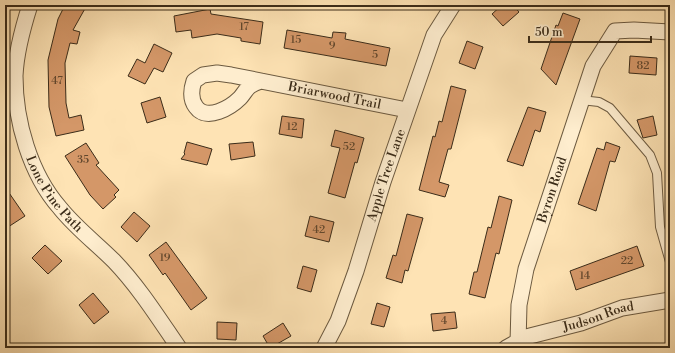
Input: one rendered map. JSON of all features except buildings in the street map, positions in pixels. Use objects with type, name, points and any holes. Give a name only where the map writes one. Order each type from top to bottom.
[{"type":"street","name":"Lone Pine Path","points":[[30,5],[20,41],[15,75],[16,103],[30,156],[43,183],[59,207],[90,240],[114,261],[142,295],[179,348]]},
{"type":"street","name":"Apple Tree Lane","points":[[324,348],[338,321],[356,271],[407,110],[434,35],[453,5]]},
{"type":"street","name":"Byron Road","points":[[512,346],[526,269],[593,66],[615,31],[634,30],[670,32]]},
{"type":"street","name":"Briarwood Trail","points":[[261,81],[407,110]]},
{"type":"street","name":"Judson Road","points":[[512,346],[526,337],[581,323],[622,308],[670,300]]},
{"type":"lane","points":[[581,100],[599,102],[610,108],[650,155],[658,173],[660,228],[670,262]]}]
